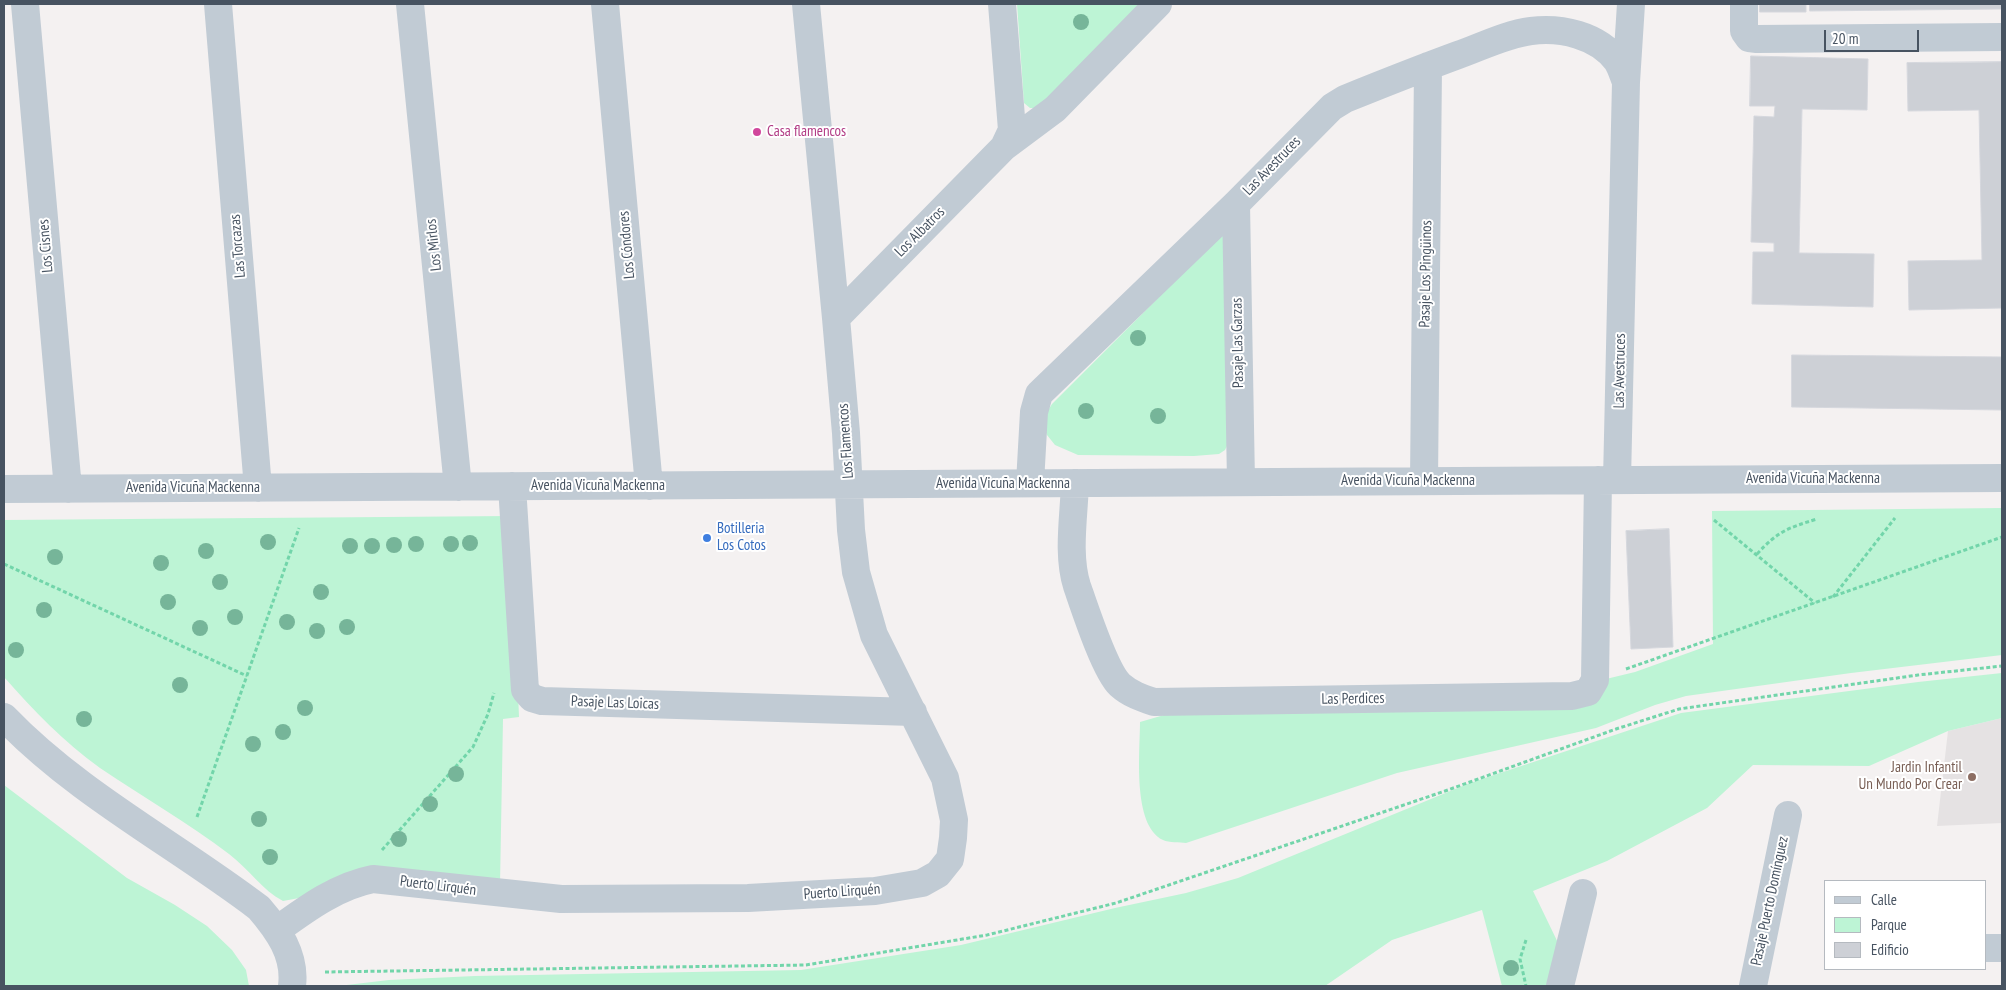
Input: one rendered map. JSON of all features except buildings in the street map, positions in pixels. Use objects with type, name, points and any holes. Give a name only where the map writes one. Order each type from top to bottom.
[{"type":"street","name":"Los Cisnes","points":[[25,4],[68,489]]},
{"type":"street","name":"Las Torcazas","points":[[218,4],[258,488]]},
{"type":"street","name":"Los Mirlos","points":[[410,4],[458,487]]},
{"type":"street","name":"Los Cóndores","points":[[605,4],[649,486]]},
{"type":"street","name":"Los Flamencos","points":[[806,4],[836,318],[849,484],[850,530],[856,572],[874,635],[945,778],[954,820],[954,838],[950,860]]},
{"type":"street","name":"Los Albatros","points":[[1002,4],[1012,130],[1004,147]]},
{"type":"street","name":"Los Albatros","points":[[836,318],[1004,147],[1055,110],[1158,4]]},
{"type":"street","name":"Las Avestruces","points":[[1608,480],[1631,4]]},
{"type":"street","points":[[1744,4],[1744,31],[1749,38],[2002,38]]},
{"type":"street","name":"Las Avestruces","points":[[1030,484],[1034,412],[1039,394],[1236,204],[1332,107],[1428,66],[1530,31],[1554,30],[1573,33],[1590,39],[1616,60],[1626,82]]},
{"type":"street","name":"Pasaje Los Pingüinos","points":[[1424,481],[1428,66]]},
{"type":"street","name":"Pasaje Las Garzas","points":[[1236,204],[1240,482]]},
{"type":"street","name":"Avenida Vicuña Mackenna","points":[[4,489],[2002,478]]},
{"type":"street","points":[[1595,680],[1608,480]]},
{"type":"street","name":"Las Perdices","points":[[1075,483],[1073,574],[1110,670],[1119,684],[1136,696],[1154,702],[1572,696],[1588,692],[1595,680]]},
{"type":"street","name":"Pasaje Las Loicas","points":[[512,486],[525,690],[532,698],[542,701],[913,712]]},
{"type":"street","points":[[4,717],[20,734],[55,764],[259,908],[277,930],[290,955],[293,978],[292,986]]},
{"type":"street","name":"Pasaje Puerto Domínguez","points":[[1753,986],[1788,815]]},
{"type":"street","name":"Puerto Lirquén","points":[[277,930],[321,900],[357,882],[373,879],[561,899],[748,898],[875,891],[922,883],[938,874],[950,860]]},
{"type":"street","points":[[1560,986],[1583,893]]},
{"type":"street","points":[[1986,948],[2002,948]]},
{"type":"path","points":[[1833,597],[1895,518]]},
{"type":"path","points":[[1757,554],[1768,542],[1785,530],[1818,519]]},
{"type":"path","points":[[1714,520],[1816,603]]},
{"type":"path","points":[[197,817],[299,528]]},
{"type":"path","points":[[1595,680],[2002,537]]},
{"type":"path","points":[[4,564],[247,676]]},
{"type":"path","points":[[325,972],[806,965],[987,935],[1116,903],[1445,791],[1679,708],[1918,675],[2002,666]]},
{"type":"path","points":[[357,882],[383,849],[473,747],[488,714],[496,687]]},
{"type":"path","points":[[1526,940],[1520,959],[1526,986]]},
{"type":"shaded area","name":"Jardin Infantil Un Mundo Por Crear","points":[[2002,718],[2002,823],[1937,826],[1948,731]]},
{"type":"green space","points":[[1017,4],[1143,4],[1038,108],[1030,108],[1024,103]]},
{"type":"green space","points":[[1223,233],[1229,442],[1225,450],[1219,454],[1194,456],[1078,455],[1055,445],[1043,426],[1045,415],[1052,404]]},
{"type":"green space","points":[[2002,508],[2002,655],[1851,673],[1686,696],[1655,705],[1596,728],[1397,773],[1186,843],[1163,840],[1153,832],[1146,819],[1140,787],[1140,722],[1171,713],[1568,707],[1606,679],[1635,672],[1713,644],[1712,511]]},
{"type":"green space","points":[[511,516],[519,717],[503,719],[500,884],[428,874],[283,901],[269,891],[236,860],[213,843],[87,758],[49,725],[4,677],[4,520]]},
{"type":"green space","points":[[2002,673],[2002,718],[1948,731],[1869,766],[1753,765],[1707,808],[1607,861],[1533,891],[1561,949],[1553,986],[1502,986],[1482,910],[1392,940],[1325,986],[338,986],[389,980],[475,976],[801,970],[961,945],[1186,893],[1238,878],[1470,783],[1681,713]]},
{"type":"green space","points":[[4,785],[127,878],[175,905],[207,926],[232,950],[246,970],[249,986],[4,986]]},
{"type":"place","name":"Casa flamencos","points":[[757,132]]},
{"type":"place","name":"Botilleria Los Cotos","points":[[707,538]]},
{"type":"place","name":"Jardin Infantil Un Mundo Por Crear","points":[[1972,777]]}]
